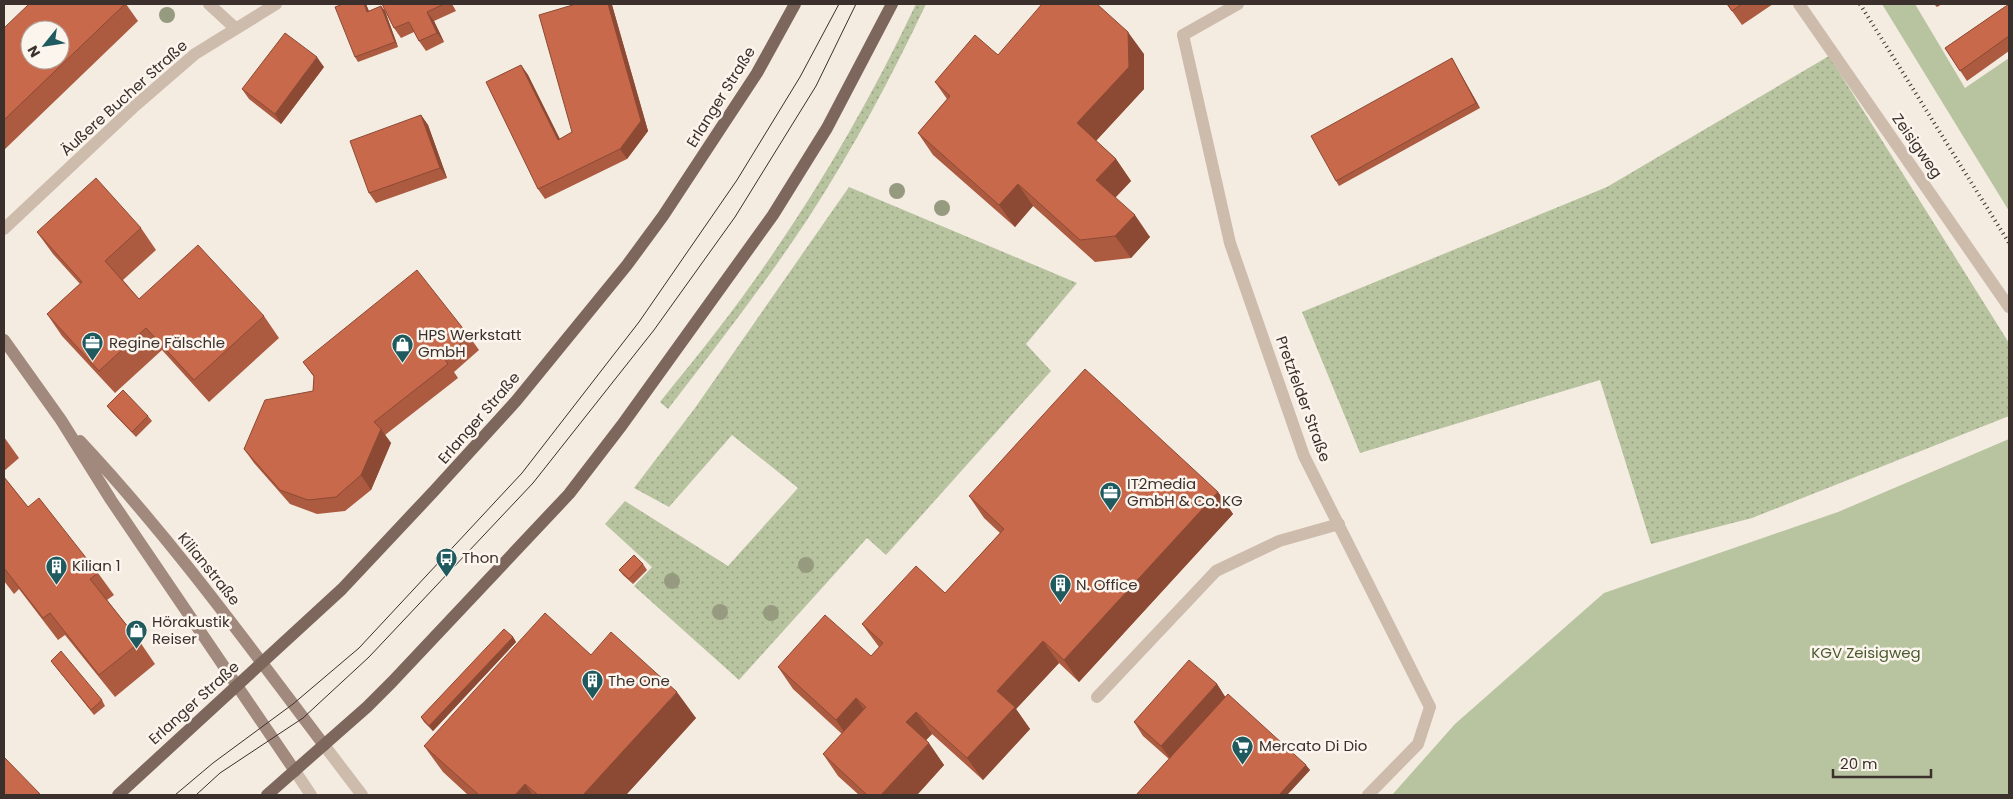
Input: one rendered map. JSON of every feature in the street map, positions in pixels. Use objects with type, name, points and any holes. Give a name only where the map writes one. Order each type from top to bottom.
[{"type":"main road","name":"Erlanger Straße","points":[[118,795],[342,589],[476,447],[627,265],[677,196],[757,73],[795,4]]},
{"type":"main road","points":[[267,795],[367,707],[401,673],[552,513],[604,450],[773,215],[827,128],[892,4]]},
{"type":"main road","name":"Kilianstraße","points":[[4,340],[61,420],[111,500],[295,771]]},
{"type":"main road","name":"Kilianstraße","points":[[61,420],[123,486],[214,600],[324,745]]},
{"type":"street","points":[[209,4],[235,28]]},
{"type":"street","name":"Äußere Bucher Straße","points":[[4,229],[136,105],[195,54],[276,4]]},
{"type":"street","name":"Pretzfelder Straße","points":[[1238,4],[1183,35],[1230,243],[1304,456],[1430,707],[1418,744],[1368,795]]},
{"type":"street","name":"Zeisigweg","points":[[1799,4],[2009,307]]},
{"type":"street","points":[[1097,697],[1216,571],[1279,541],[1338,524]]},
{"type":"street","points":[[324,745],[362,795]]},
{"type":"street","points":[[295,771],[311,795]]},
{"type":"green space","points":[[916,4],[926,4],[899,59],[840,168],[791,244],[757,292],[668,409],[660,402],[747,290],[801,212],[873,89]]},
{"type":"green space","points":[[1882,4],[1915,4],[1965,88],[2009,58],[2009,211]]},
{"type":"green space","points":[[1829,56],[2009,343],[2009,416],[1752,518],[1651,544],[1600,380],[1360,453],[1302,312],[1607,187]]},
{"type":"green space","points":[[849,187],[1077,283],[1026,344],[1051,371],[886,555],[867,538],[739,680],[634,586],[652,567],[605,524],[625,501],[728,566],[798,488],[732,435],[669,507],[634,488],[695,408]]},
{"type":"green space","name":"KGV Zeisigweg","points":[[2009,439],[2009,795],[1392,795],[1455,724],[1604,593],[1838,512]]},
{"type":"building","points":[[29,4],[125,4],[70,57],[70,20],[20,20],[20,70],[56,70],[4,120],[4,28]]},
{"type":"building","points":[[343,4],[364,4],[367,12],[381,6],[395,42],[355,57],[335,7]]},
{"type":"building","points":[[382,4],[444,4],[427,12],[437,33],[419,41],[409,22],[394,28]]},
{"type":"building","points":[[576,4],[608,4],[641,121],[620,149],[538,189],[486,82],[521,65],[558,140],[572,132],[539,15]]},
{"type":"building","points":[[1042,4],[1097,4],[1128,32],[1129,67],[1077,123],[1116,159],[1096,180],[1135,215],[1115,236],[1080,240],[1018,184],[999,205],[918,133],[950,96],[935,82],[975,35],[998,55]]},
{"type":"building","points":[[1727,4],[1742,4],[1732,11]]},
{"type":"building","points":[[2009,4],[2009,36],[1960,71],[1945,48]]},
{"type":"building","points":[[285,33],[317,57],[275,114],[242,89]]},
{"type":"building","points":[[1452,58],[1476,103],[1336,181],[1311,136]]},
{"type":"building","points":[[421,115],[440,168],[369,193],[350,141]]},
{"type":"building","points":[[96,178],[141,228],[105,261],[139,299],[198,245],[264,316],[194,380],[146,328],[99,371],[47,314],[82,282],[37,232]]},
{"type":"building","points":[[417,270],[469,336],[444,358],[448,364],[374,422],[381,429],[361,475],[336,497],[308,500],[280,490],[244,449],[265,400],[313,391],[314,376],[303,362]]},
{"type":"building","name":"N. Office","points":[[1085,369],[1218,492],[1064,660],[1043,641],[997,691],[1015,707],[967,758],[916,712],[906,722],[929,743],[881,795],[867,795],[823,754],[866,707],[856,698],[836,720],[778,667],[825,615],[871,656],[883,643],[862,624],[916,566],[945,593],[1004,529],[969,496]]},
{"type":"building","points":[[123,390],[148,416],[132,432],[107,406]]},
{"type":"building","name":"Kilian 1","points":[[4,477],[28,507],[39,498],[98,573],[90,579],[140,642],[99,675],[50,613],[43,618],[4,568]]},
{"type":"building","points":[[634,555],[643,564],[629,579],[619,570]]},
{"type":"building","name":"The One","points":[[545,613],[591,655],[611,632],[677,692],[583,795],[538,795],[525,784],[515,795],[479,795],[424,746]]},
{"type":"building","points":[[504,629],[513,637],[429,726],[421,717]]},
{"type":"building","points":[[61,651],[102,700],[91,710],[51,661]]},
{"type":"building","points":[[1189,660],[1217,684],[1161,746],[1134,722]]},
{"type":"building","points":[[1228,694],[1306,765],[1279,795],[1136,795]]},
{"type":"building","points":[[4,757],[41,795],[4,795]]},
{"type":"tram line","points":[[175,795],[213,763],[293,704],[359,648],[522,473],[639,322],[737,180],[800,77],[839,4]]},
{"type":"tram line","points":[[196,795],[220,773],[303,718],[369,657],[533,483],[654,330],[735,217],[816,86],[856,4]]},
{"type":"railway","points":[[1860,4],[2009,243]]},
{"type":"place","name":"Regine Fälschle","points":[[93,362]]},
{"type":"place","name":"HPS Werkstatt GmbH","points":[[402,363]]},
{"type":"place","name":"IT2media GmbH & Co. KG","points":[[1111,512]]},
{"type":"place","name":"Thon","points":[[446,577]]},
{"type":"place","name":"Kilian 1","points":[[56,585]]},
{"type":"place","name":"N. Office","points":[[1060,604]]},
{"type":"place","name":"Hörakustik Reiser","points":[[136,650]]},
{"type":"place","name":"The One","points":[[592,700]]},
{"type":"place","name":"Mercato Di Dio","points":[[1243,765]]}]
